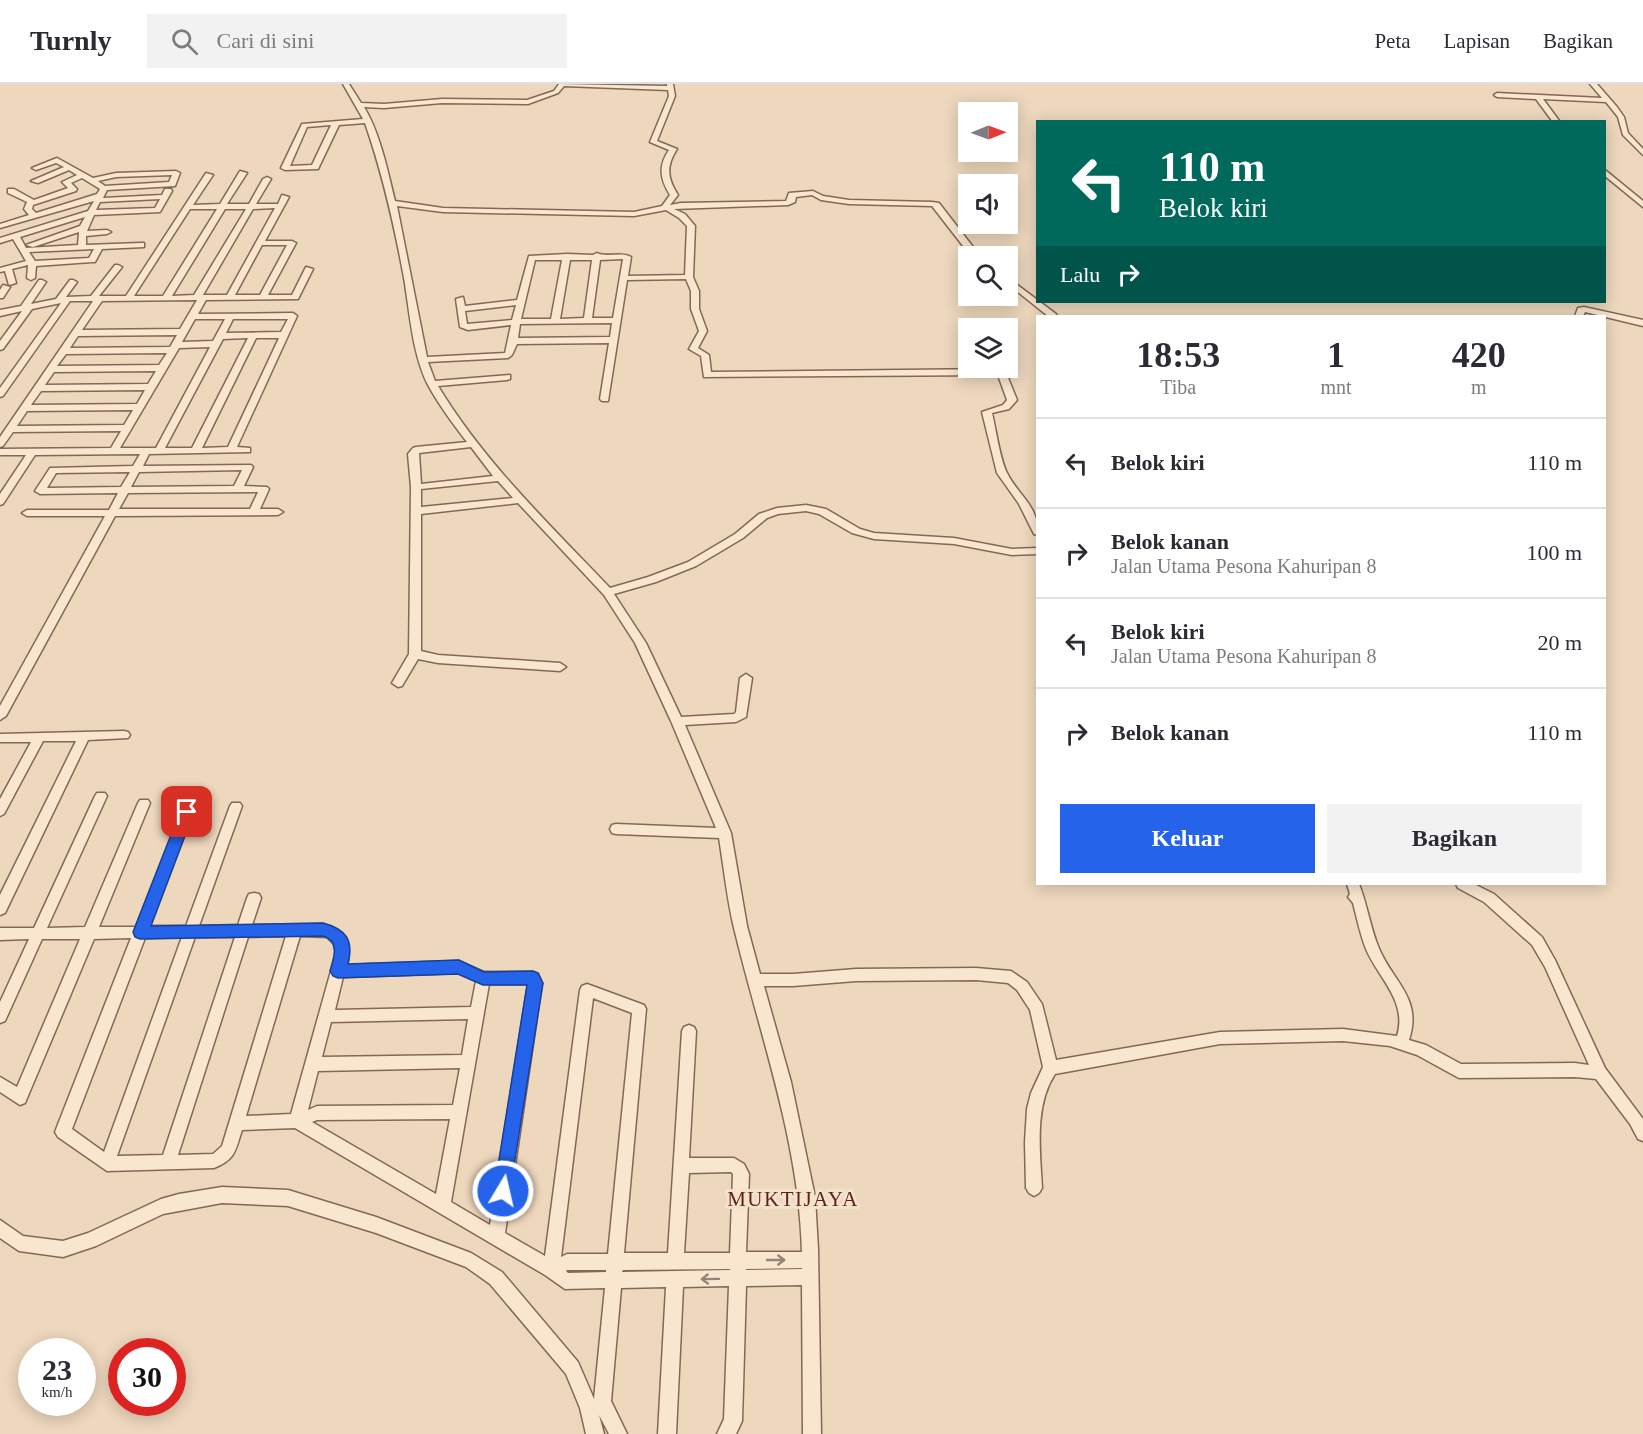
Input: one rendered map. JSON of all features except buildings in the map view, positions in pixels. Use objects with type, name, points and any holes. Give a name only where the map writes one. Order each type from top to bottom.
[{"type":"street","points":[[346,84],[368,121],[381,160],[397,222],[423,360],[432,384],[452,417],[500,478],[585,565],[608,592],[640,643],[677,721],[725,833],[740,926],[784,1083],[807,1197],[812,1434]]},
{"type":"street","points":[[359,105],[384,106],[442,101],[522,103],[544,98],[556,92],[562,84],[671,86],[672,96],[653,142],[673,149],[663,164],[666,182],[674,195],[665,206]]},
{"type":"street","points":[[1593,84],[1621,117],[1625,134],[1643,153]]},
{"type":"street","points":[[1497,95],[1608,100]]},
{"type":"street","points":[[1538,97],[1555,120]]},
{"type":"street","points":[[336,123],[315,166],[285,168],[304,125],[336,123],[368,121]]},
{"type":"street","points":[[36,168],[56,160],[95,180],[104,188],[171,184]]},
{"type":"street","points":[[44,185],[35,181],[70,167]]},
{"type":"street","points":[[0,241],[90,213],[157,210],[175,172],[116,175],[95,180]]},
{"type":"street","points":[[166,298],[243,173]]},
{"type":"street","points":[[1606,173],[1643,205]]},
{"type":"street","points":[[34,215],[27,207],[32,202],[74,189],[66,181],[82,175]]},
{"type":"street","points":[[129,298],[209,175]]},
{"type":"street","points":[[114,451],[192,317],[200,298],[267,179]]},
{"type":"street","points":[[82,247],[83,231],[104,188]]},
{"type":"street","points":[[52,189],[61,194]]},
{"type":"street","points":[[10,191],[32,202]]},
{"type":"street","points":[[391,204],[443,210],[634,214],[665,206],[788,203],[792,200],[792,195],[809,192],[820,198],[849,201],[936,205],[968,246]]},
{"type":"street","points":[[0,226],[98,198],[165,197]]},
{"type":"street","points":[[230,297],[285,197]]},
{"type":"street","points":[[189,207],[280,206]]},
{"type":"street","points":[[665,206],[682,216],[691,226],[689,278],[695,291],[695,309],[703,331],[693,349],[705,355],[707,375],[958,371]]},
{"type":"street","points":[[23,249],[83,231],[107,232]]},
{"type":"street","points":[[15,236],[31,263],[32,278]]},
{"type":"street","points":[[260,243],[292,243],[264,297]]},
{"type":"street","points":[[23,249],[141,244]]},
{"type":"street","points":[[88,271],[100,246]]},
{"type":"street","points":[[588,321],[597,255]]},
{"type":"street","points":[[555,322],[567,256]]},
{"type":"street","points":[[423,360],[510,354],[520,302],[532,258],[626,256],[605,399]]},
{"type":"street","points":[[0,296],[9,285],[4,269],[31,263],[92,260]]},
{"type":"street","points":[[0,444],[118,267]]},
{"type":"street","points":[[0,313],[64,299],[295,297],[309,269]]},
{"type":"street","points":[[624,278],[689,278]]},
{"type":"street","points":[[0,347],[42,282]]},
{"type":"street","points":[[0,394],[74,282]]},
{"type":"street","points":[[1018,288],[1036,302]]},
{"type":"street","points":[[460,299],[465,327],[516,322],[617,320]]},
{"type":"street","points":[[460,309],[520,302]]},
{"type":"street","points":[[1037,303],[1052,315]]},
{"type":"street","points":[[1579,315],[1584,309],[1643,323]]},
{"type":"street","points":[[192,317],[293,316],[231,450]]},
{"type":"street","points":[[159,451],[230,317]]},
{"type":"street","points":[[76,333],[183,332]]},
{"type":"street","points":[[64,351],[174,347],[253,336],[285,335]]},
{"type":"street","points":[[196,450],[253,336]]},
{"type":"street","points":[[513,341],[614,340]]},
{"type":"street","points":[[51,369],[162,368]]},
{"type":"street","points":[[432,384],[507,377]]},
{"type":"street","points":[[1003,378],[1012,400],[1006,407],[987,412],[993,441],[1006,481],[1024,503],[1036,528]]},
{"type":"street","points":[[38,388],[151,387]]},
{"type":"street","points":[[25,408],[140,407]]},
{"type":"street","points":[[10,429],[128,428]]},
{"type":"street","points":[[398,683],[415,654],[416,487],[413,454],[416,450],[473,444]]},
{"type":"street","points":[[0,453],[246,450]]},
{"type":"street","points":[[0,716],[146,451]]},
{"type":"street","points":[[0,502],[32,452]]},
{"type":"street","points":[[238,489],[248,466],[53,470],[40,491],[264,489],[254,512]]},
{"type":"street","points":[[416,487],[500,478]]},
{"type":"street","points":[[416,512],[520,500]]},
{"type":"street","points":[[608,592],[652,580],[692,564],[739,536],[763,516],[806,508],[822,511],[856,531],[874,536],[903,540],[954,541],[1012,552],[1036,551]]},
{"type":"street","points":[[27,513],[278,512]]},
{"type":"street","points":[[415,654],[438,659],[560,668]]},
{"type":"street","points":[[677,721],[736,718],[742,714],[746,678]]},
{"type":"street","points":[[0,738],[124,735]]},
{"type":"street","points":[[0,909],[84,736]]},
{"type":"street","points":[[0,811],[39,737]]},
{"type":"street","points":[[0,1017],[101,796]]},
{"type":"street","points":[[0,1084],[20,1098],[144,803]]},
{"type":"street","points":[[107,1164],[236,806]]},
{"type":"street","points":[[187,812],[63,1132],[107,1164],[214,1161],[223,1157],[228,1150],[237,1123],[295,930]]},
{"type":"street","points":[[616,829],[725,833]]},
{"type":"street","points":[[1465,885],[1488,898],[1537,941],[1550,964],[1600,1073],[1635,1119],[1643,1134]]},
{"type":"street","points":[[1355,894],[1375,954],[1401,992],[1406,1008],[1406,1031],[1401,1044]]},
{"type":"street","points":[[168,1162],[254,898]]},
{"type":"street","points":[[0,934],[295,930],[323,930],[334,933],[341,940],[343,953],[297,1121]]},
{"type":"street","points":[[338,971],[459,967],[483,978],[533,978],[535,983],[496,1237]]},
{"type":"street","points":[[754,980],[867,975],[976,974],[1011,977],[1022,986],[1036,1008],[1051,1068]]},
{"type":"street","points":[[442,1206],[483,978]]},
{"type":"street","points":[[550,1269],[587,990],[639,1009],[602,1402],[618,1434]]},
{"type":"street","points":[[326,1017],[477,1013]]},
{"type":"street","points":[[676,1261],[689,1031]]},
{"type":"street","points":[[1034,1188],[1034,1126],[1037,1097],[1044,1076],[1051,1068],[1220,1038],[1343,1035],[1390,1040],[1421,1050],[1460,1071],[1575,1070],[1600,1073]]},
{"type":"street","points":[[313,1064],[468,1061]]},
{"type":"street","points":[[237,1123],[297,1121],[316,1113],[459,1112]]},
{"type":"street","points":[[297,1121],[550,1269],[565,1281],[810,1277]]},
{"type":"street","points":[[682,1166],[734,1165],[739,1168],[733,1421],[726,1434]]},
{"type":"street","points":[[0,1228],[19,1243],[63,1249],[161,1207],[222,1196],[288,1198],[376,1225],[471,1261],[496,1278],[572,1368],[589,1408],[595,1434]]},
{"type":"street","points":[[550,1269],[567,1262],[810,1260]]},
{"type":"street","points":[[667,1434],[675,1279]]},
{"type":"district","name":"MUKTIJAYA","points":[[793,1199]]},
{"type":"route","points":[[187,812],[140,932],[323,930],[334,933],[341,940],[343,953],[338,971],[459,967],[483,978],[533,978],[535,983],[503,1191]]}]
